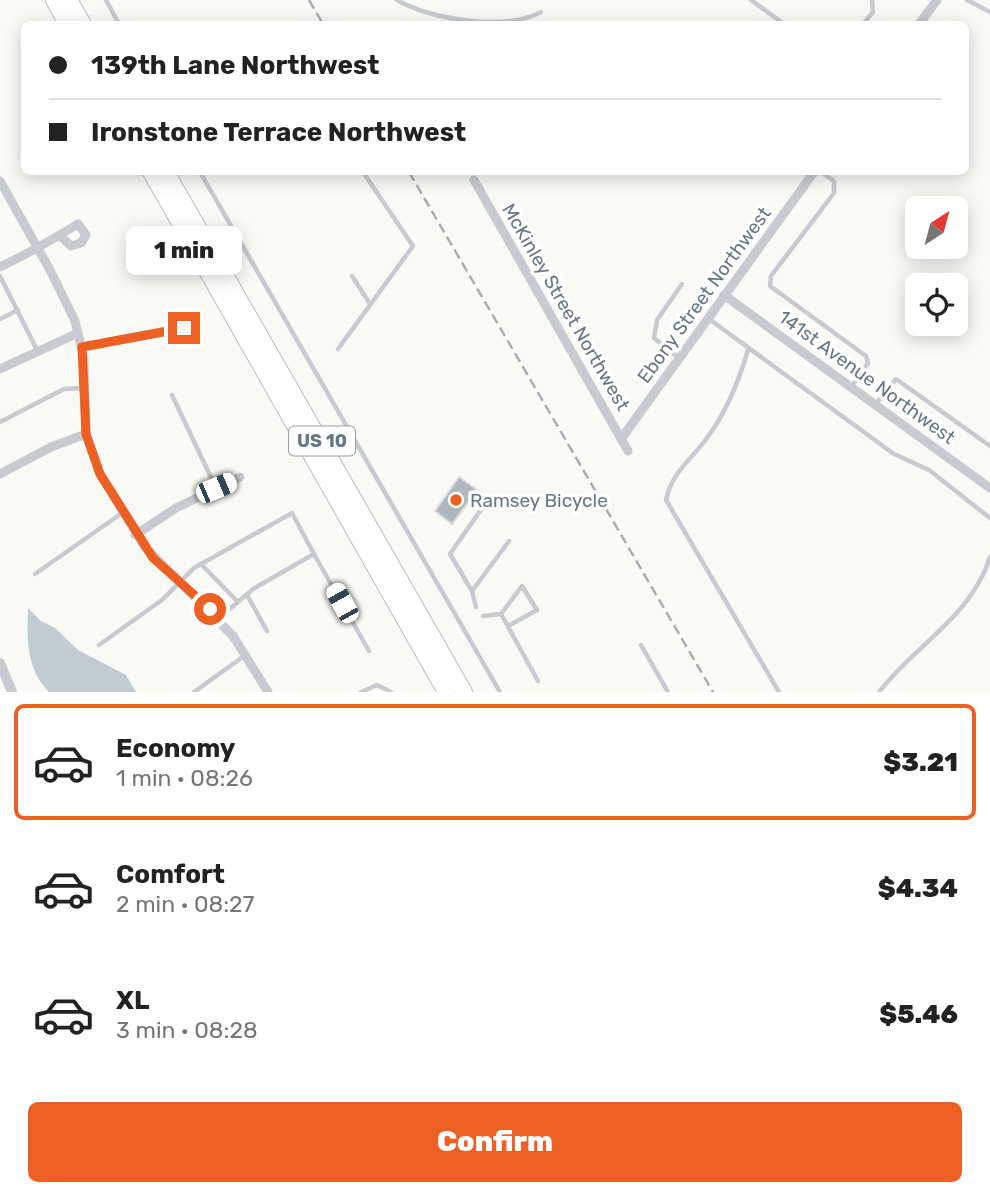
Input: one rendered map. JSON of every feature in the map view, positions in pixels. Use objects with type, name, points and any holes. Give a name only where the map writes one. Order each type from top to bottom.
[{"type":"highway","points":[[53,0],[65,20]]},
{"type":"highway","points":[[69,0],[81,21]]},
{"type":"highway","name":"US 10","points":[[153,175],[446,692]]},
{"type":"highway","name":"US 10","points":[[168,175],[464,692]]},
{"type":"street","points":[[921,21],[937,0]]},
{"type":"street","name":"Ebony Street Northwest","points":[[621,439],[812,175]]},
{"type":"street","name":"McKinley Street Northwest","points":[[474,180],[628,451]]},
{"type":"street","points":[[0,181],[5,198],[39,248],[78,333],[82,347],[86,434],[100,474],[135,534],[153,558],[218,619],[247,654],[268,692]]},
{"type":"street","points":[[0,267],[59,235]]},
{"type":"street","name":"141st Avenue Northwest","points":[[724,295],[990,488]]},
{"type":"street","points":[[82,347],[184,328]]},
{"type":"street","points":[[0,369],[78,333]]},
{"type":"street","points":[[0,474],[51,447],[86,434]]},
{"type":"street","points":[[135,534],[240,477]]},
{"type":"street","points":[[0,663],[3,679],[12,692]]},
{"type":"lane","points":[[106,0],[117,21]]},
{"type":"lane","points":[[397,0],[463,21]]},
{"type":"lane","points":[[751,0],[780,21]]},
{"type":"lane","points":[[866,21],[873,12],[872,0]]},
{"type":"lane","points":[[967,0],[990,12]]},
{"type":"lane","points":[[517,21],[541,12]]},
{"type":"lane","points":[[202,175],[500,692]]},
{"type":"lane","points":[[338,349],[413,246],[365,175]]},
{"type":"lane","points":[[825,175],[834,181],[834,193],[771,276],[770,286],[866,356],[868,363],[850,387]]},
{"type":"lane","points":[[0,276],[37,350]]},
{"type":"lane","points":[[352,276],[370,304]]},
{"type":"lane","points":[[680,358],[654,338],[657,320],[682,284]]},
{"type":"lane","points":[[0,319],[18,310]]},
{"type":"lane","points":[[708,319],[894,454],[929,470],[990,518]]},
{"type":"lane","points":[[748,350],[738,384],[707,439],[684,463],[670,485],[666,500],[779,692]]},
{"type":"lane","points":[[875,405],[896,379],[990,446]]},
{"type":"lane","points":[[0,422],[64,389],[83,388]]},
{"type":"lane","points":[[172,395],[216,488]]},
{"type":"lane","points":[[476,607],[472,591],[450,554],[487,501]]},
{"type":"lane","points":[[35,574],[122,513]]},
{"type":"lane","points":[[99,645],[162,600],[201,564],[292,513],[369,651]]},
{"type":"lane","points":[[472,591],[509,541]]},
{"type":"lane","points":[[218,619],[247,594],[314,554]]},
{"type":"lane","points":[[879,692],[894,673],[948,626],[986,571],[990,557]]},
{"type":"lane","points":[[201,564],[238,602]]},
{"type":"lane","points":[[482,616],[502,614],[522,586],[537,610],[508,626]]},
{"type":"lane","points":[[247,594],[267,631]]},
{"type":"lane","points":[[502,614],[538,681]]},
{"type":"lane","points":[[641,645],[668,692]]},
{"type":"lane","points":[[194,692],[247,654]]},
{"type":"lane","points":[[361,692],[377,685],[391,692]]},
{"type":"shaded area","points":[[28,608],[78,650],[126,675],[136,692],[49,692],[41,683],[32,663],[28,642]]},
{"type":"building","name":"Ramsey Bicycle","points":[[459,477],[477,490],[452,524],[435,511]]},
{"type":"railway","points":[[309,0],[321,21]]},
{"type":"railway","points":[[411,175],[713,692]]},
{"type":"place","name":"Ramsey Bicycle","points":[[456,500]]},
{"type":"route","points":[[184,328],[82,347],[84,416],[94,461],[135,534],[164,569],[210,609]]}]
